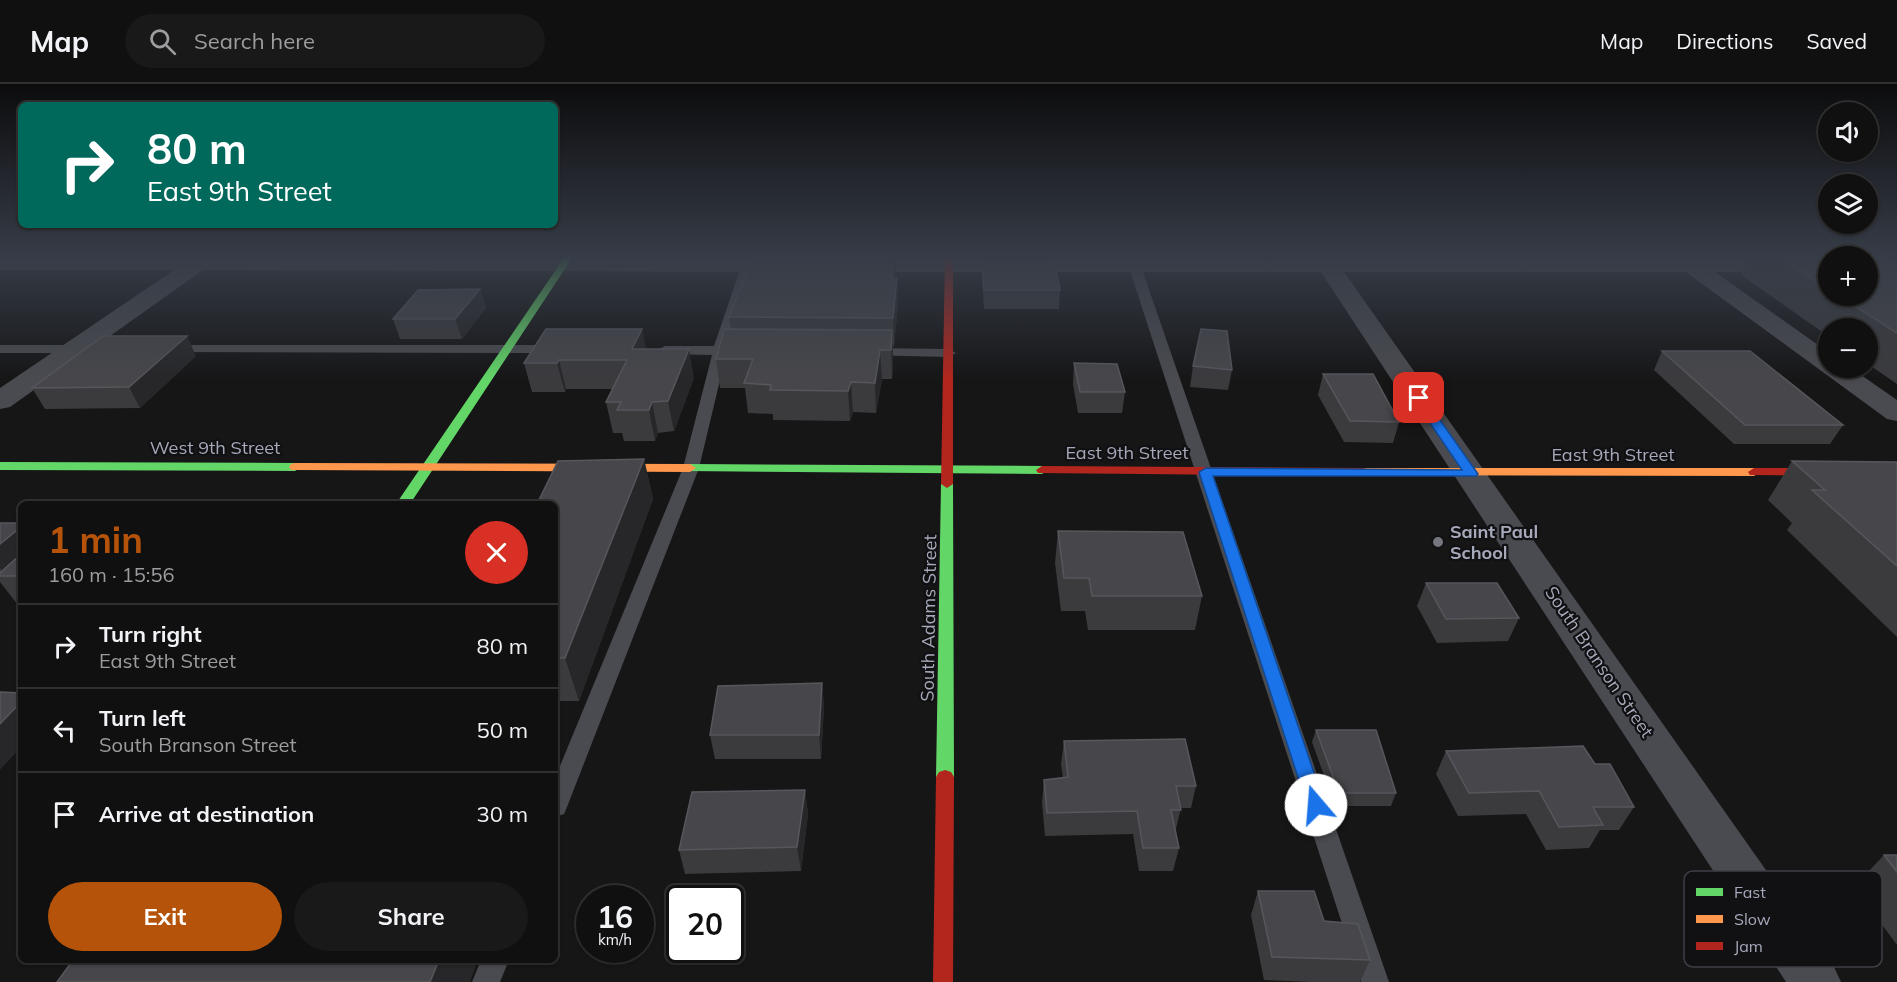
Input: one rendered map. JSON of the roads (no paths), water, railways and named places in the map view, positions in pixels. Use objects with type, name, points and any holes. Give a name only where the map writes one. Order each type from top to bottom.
[{"type":"street","points":[[0,401],[87,349],[155,297]]},
{"type":"street","points":[[405,501],[542,297]]},
{"type":"street","name":"South Adams Street","points":[[943,982],[949,297]]},
{"type":"street","name":"South Branson Street","points":[[1349,297],[1740,871]]},
{"type":"street","points":[[1736,297],[1818,356]]},
{"type":"street","points":[[1848,378],[1897,413]]},
{"type":"street","name":"West 9th Street","points":[[0,466],[429,466]]},
{"type":"street","name":"East 9th Street","points":[[429,466],[1471,474],[1897,472]]},
{"type":"street","name":"South Branson Street","points":[[1805,967],[1815,982]]},
{"type":"lane","points":[[558,800],[691,468],[720,350],[737,297]]},
{"type":"lane","points":[[1145,297],[1206,472],[1375,982]]},
{"type":"lane","points":[[0,349],[87,349]]},
{"type":"lane","points":[[157,349],[566,349]]},
{"type":"lane","points":[[649,350],[754,351]]},
{"type":"lane","points":[[857,352],[949,353]]},
{"type":"lane","points":[[486,982],[494,963]]},
{"type":"place","name":"Saint Paul School","points":[[1438,542]]}]
